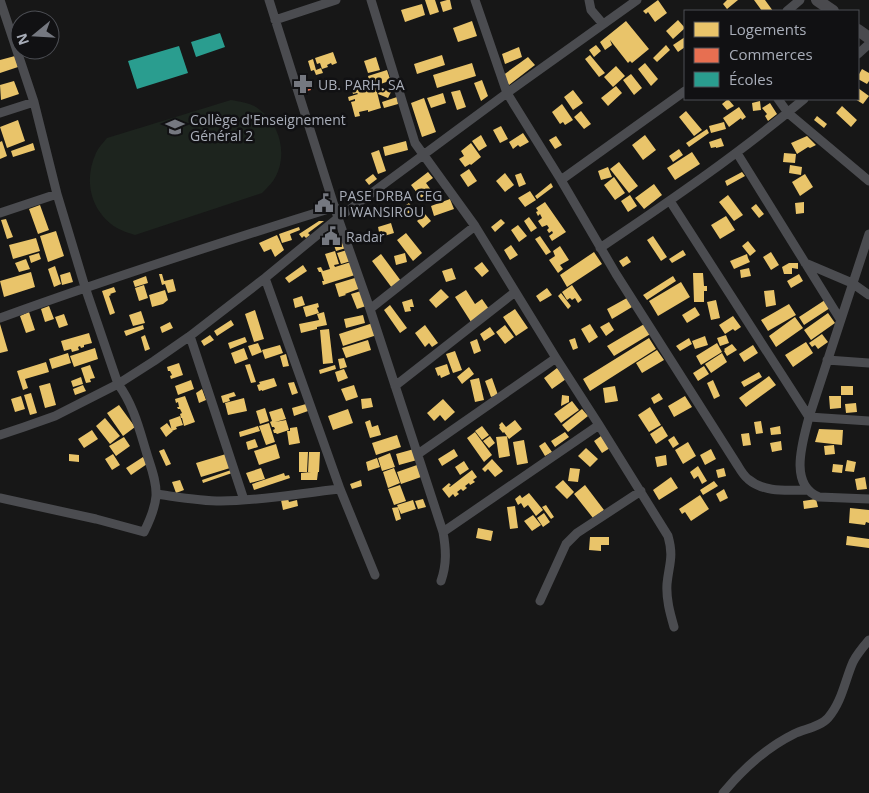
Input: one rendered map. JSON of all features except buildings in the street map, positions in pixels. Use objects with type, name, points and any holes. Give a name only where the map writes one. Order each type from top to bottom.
[{"type":"street","points":[[269,0],[338,218],[443,532],[446,558],[441,581]]},
{"type":"street","points":[[275,20],[336,0]]},
{"type":"street","points":[[371,0],[415,143],[475,226],[668,536],[671,556],[667,597],[674,627]]},
{"type":"street","points":[[475,0],[507,93],[561,180],[600,248],[738,466],[747,478],[757,485],[770,489],[807,490]]},
{"type":"street","points":[[588,0],[591,10],[603,24]]},
{"type":"street","points":[[0,435],[55,416],[118,384],[190,336],[266,278],[338,218],[637,0]]},
{"type":"street","points":[[788,10],[800,0]]},
{"type":"street","points":[[817,0],[832,10]]},
{"type":"street","points":[[0,498],[96,519],[144,532],[154,511],[156,494],[153,474],[133,409],[124,391],[118,384],[86,287],[57,194],[34,102],[1,4]]},
{"type":"street","points":[[859,53],[869,44]]},
{"type":"street","points":[[561,180],[684,92]]},
{"type":"street","points":[[779,100],[788,113],[869,181]]},
{"type":"street","points":[[600,248],[670,201],[736,153],[803,100]]},
{"type":"street","points":[[0,113],[34,102]]},
{"type":"street","points":[[736,153],[840,319]]},
{"type":"street","points":[[0,213],[57,194]]},
{"type":"street","points":[[670,201],[808,417]]},
{"type":"street","points":[[0,318],[86,287],[335,207]]},
{"type":"street","points":[[370,309],[475,226]]},
{"type":"street","points":[[869,234],[808,417],[800,462],[803,483],[807,490],[813,494],[869,499]]},
{"type":"street","points":[[805,263],[852,283],[869,295]]},
{"type":"street","points":[[266,278],[340,488],[374,575]]},
{"type":"street","points":[[395,386],[515,292]]},
{"type":"street","points":[[190,336],[244,500]]},
{"type":"street","points":[[418,454],[556,358]]},
{"type":"street","points":[[827,360],[869,363]]},
{"type":"street","points":[[808,417],[869,421]]},
{"type":"street","points":[[443,532],[599,424]]},
{"type":"street","points":[[156,494],[203,500],[244,500],[340,488]]},
{"type":"street","points":[[540,601],[570,539],[641,491]]},
{"type":"street","points":[[723,793],[753,762],[775,745],[829,718],[859,651],[869,640]]},
{"type":"shaded area","points":[[231,100],[246,103],[257,108],[267,117],[278,134],[281,153],[278,172],[262,193],[135,235],[119,229],[108,221],[96,205],[90,185],[92,164],[97,151],[107,138]]},
{"type":"place","name":"UB. PARH. SA","points":[[303,84]]},
{"type":"place","name":"Collège d'Enseignement Général 2","points":[[175,127]]},
{"type":"place","name":"PASE DRBA CEG II WANSIROU","points":[[324,203]]},
{"type":"place","name":"Radar","points":[[331,236]]}]
